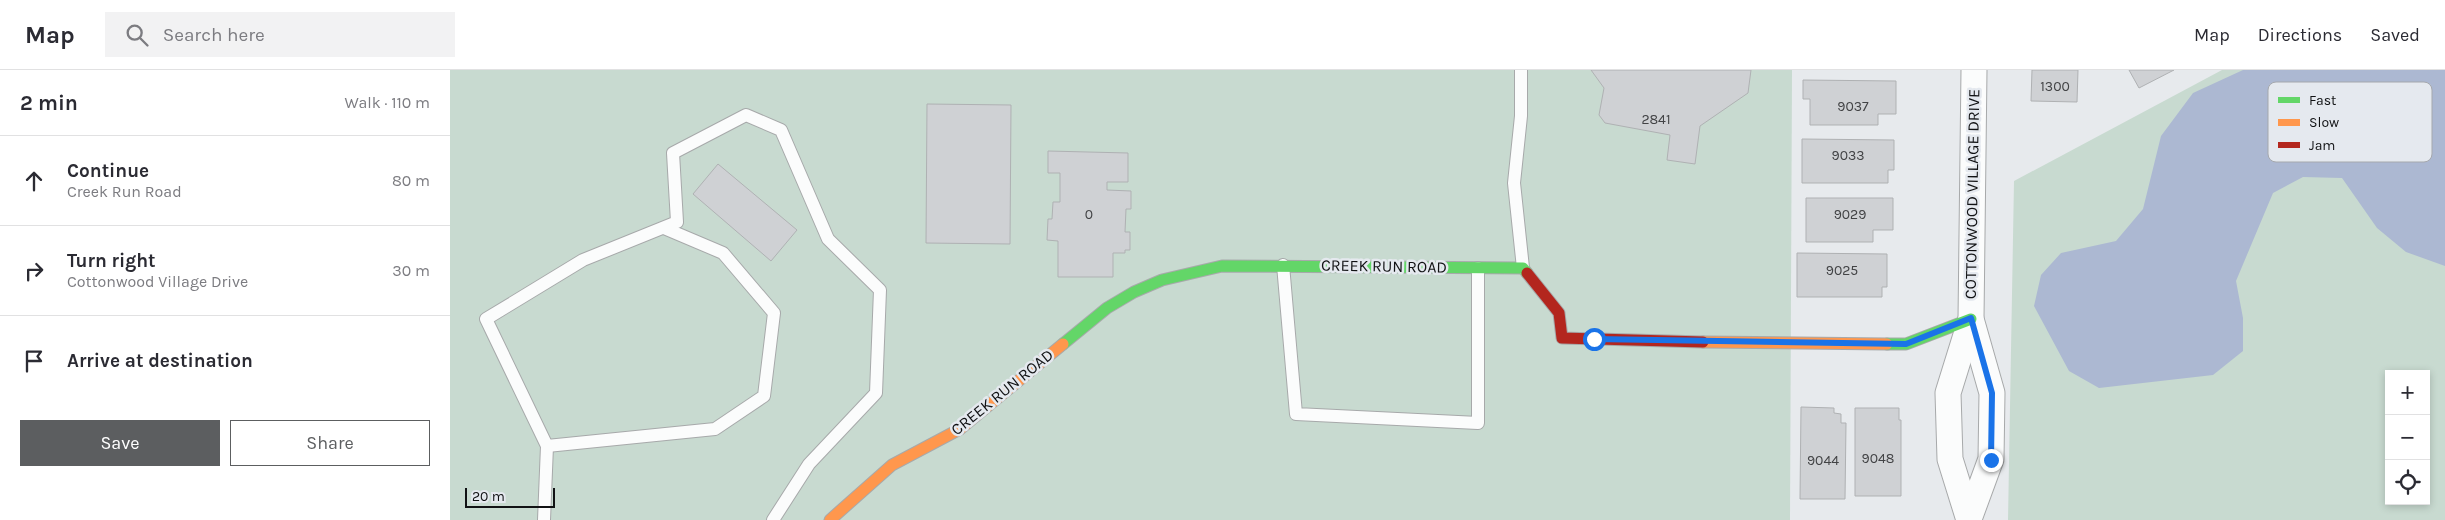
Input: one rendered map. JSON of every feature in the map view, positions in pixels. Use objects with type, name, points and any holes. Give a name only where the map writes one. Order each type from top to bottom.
[{"type":"street","name":"COTTONWOOD VILLAGE DRIVE","points":[[1969,519],[1991,460],[1992,393],[1971,318],[1974,70]]},
{"type":"street","name":"CREEK RUN ROAD","points":[[830,520],[892,465],[960,429],[1092,318],[1134,292],[1162,280],[1191,271],[1222,266],[1523,268]]},
{"type":"street","points":[[1523,268],[1559,314],[1562,338],[1794,344],[1906,344],[1971,318]]},
{"type":"street","name":"COTTONWOOD VILLAGE DRIVE","points":[[1969,519],[1950,459],[1948,393],[1971,318]]},
{"type":"lane","points":[[1521,70],[1521,116],[1514,183],[1523,268]]},
{"type":"lane","points":[[544,520],[547,446],[486,319],[583,260],[677,222],[673,153],[746,115],[782,130],[828,239],[880,290],[876,393],[809,464],[774,520]]},
{"type":"lane","points":[[547,446],[715,429],[764,396],[774,313],[723,253],[664,228]]},
{"type":"lane","points":[[1283,265],[1296,414],[1478,423],[1478,268]]},
{"type":"green space","points":[[450,70],[1792,70],[1790,520],[450,520]]},
{"type":"green space","points":[[2222,70],[2445,70],[2445,520],[2008,520],[2014,181]]},
{"type":"water","points":[[2243,70],[2445,70],[2445,266],[2406,252],[2377,228],[2342,178],[2303,177],[2273,193],[2236,281],[2243,318],[2243,351],[2213,375],[2099,388],[2069,371],[2034,306],[2041,275],[2061,253],[2116,241],[2143,209],[2161,136],[2193,93]]},
{"type":"building","points":[[1591,70],[1751,70],[1748,93],[1700,126],[1695,164],[1667,160],[1670,135],[1605,123],[1599,115],[1604,88]]},
{"type":"building","points":[[2032,70],[2078,70],[2077,102],[2031,101]]},
{"type":"building","points":[[2129,70],[2174,70],[2139,88]]},
{"type":"building","points":[[1803,80],[1896,81],[1896,114],[1878,114],[1878,125],[1810,125],[1810,99],[1803,99]]},
{"type":"building","points":[[927,104],[1011,105],[1010,244],[926,243]]},
{"type":"building","points":[[1802,139],[1894,140],[1894,170],[1888,170],[1888,183],[1802,183]]},
{"type":"building","points":[[1048,151],[1128,153],[1128,182],[1107,182],[1107,190],[1131,191],[1131,209],[1126,209],[1125,232],[1130,232],[1130,250],[1125,250],[1125,253],[1113,253],[1113,277],[1058,277],[1058,241],[1047,240],[1048,219],[1052,219],[1053,202],[1060,202],[1060,173],[1048,173]]},
{"type":"building","points":[[718,164],[797,230],[771,261],[693,194]]},
{"type":"building","points":[[1806,198],[1893,198],[1893,230],[1873,230],[1873,242],[1806,242]]},
{"type":"building","points":[[1797,253],[1887,254],[1887,287],[1882,287],[1882,297],[1797,297]]},
{"type":"building","points":[[1801,407],[1834,408],[1834,413],[1841,414],[1841,423],[1846,423],[1845,499],[1800,499]]},
{"type":"building","points":[[1855,408],[1899,408],[1899,420],[1901,420],[1901,496],[1855,496]]},
{"type":"traffic: fast","points":[[1063,344],[1107,308],[1134,292],[1162,280],[1222,266],[1523,268],[1527,273]]},
{"type":"traffic: fast","points":[[1887,344],[1906,344],[1971,319]]},
{"type":"traffic: slow","points":[[1703,342],[1887,344]]},
{"type":"traffic: slow","points":[[830,520],[892,465],[960,429],[1063,344]]},
{"type":"traffic: jam","points":[[1527,273],[1559,313],[1562,338],[1703,342]]},
{"type":"route","points":[[1594,339],[1794,344],[1906,344],[1971,318],[1992,393],[1991,460]]}]
